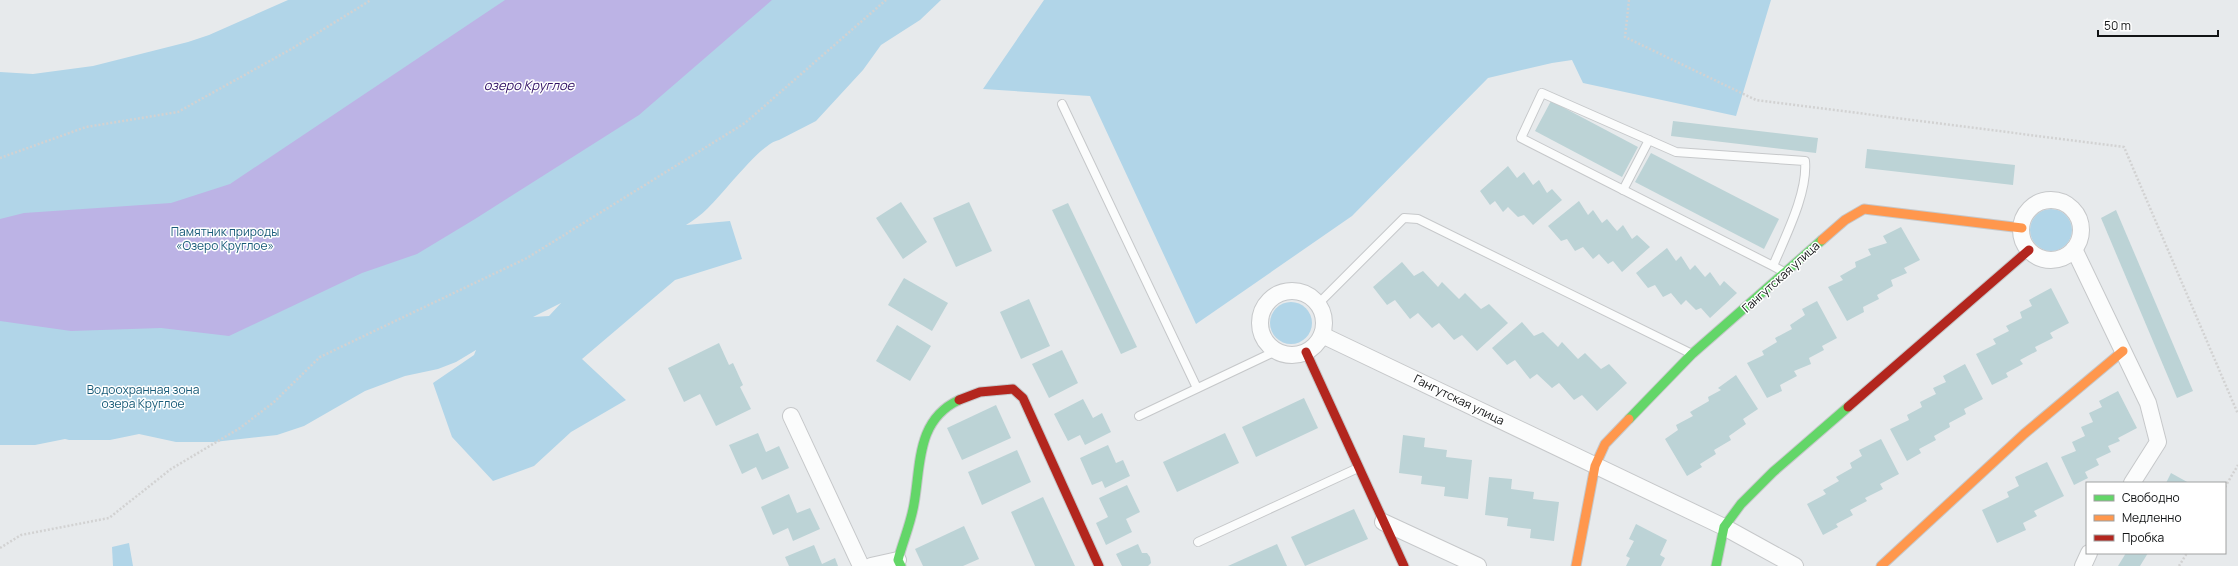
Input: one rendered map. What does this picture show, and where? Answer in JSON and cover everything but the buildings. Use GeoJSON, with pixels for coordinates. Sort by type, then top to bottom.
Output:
{"type":"FeatureCollection","features":[{"type":"Feature","properties":{"kind":"street"},"geometry":{"type":"LineString","coordinates":[[2048,200],[2058,200],[2068,204],[2075,211],[2080,221],[2081,231],[2079,241],[2074,249],[2066,256],[2056,259],[2042,258],[2029,250],[2024,242],[2022,228],[2025,215],[2031,207],[2048,200]]}},
{"type":"Feature","properties":{"kind":"street","name":"Гангутская улица"},"geometry":{"type":"LineString","coordinates":[[1576,566],[1595,466],[1605,444],[1692,354],[1844,220],[1864,209],[2022,228]]}},
{"type":"Feature","properties":{"kind":"street"},"geometry":{"type":"LineString","coordinates":[[2074,249],[2148,403],[2158,442],[2133,482]]}},
{"type":"Feature","properties":{"kind":"street"},"geometry":{"type":"LineString","coordinates":[[1716,566],[1724,527],[1741,504],[1773,472],[2029,250]]}},
{"type":"Feature","properties":{"kind":"street"},"geometry":{"type":"LineString","coordinates":[[1290,291],[1301,292],[1311,297],[1318,304],[1323,314],[1324,324],[1322,335],[1317,344],[1306,352],[1288,355],[1276,351],[1263,338],[1260,327],[1264,307],[1271,299],[1280,293],[1290,291]]}},
{"type":"Feature","properties":{"kind":"street","name":"Гангутская улица"},"geometry":{"type":"LineString","coordinates":[[1322,335],[1724,527],[1795,566]]}},
{"type":"Feature","properties":{"kind":"street"},"geometry":{"type":"LineString","coordinates":[[1888,564],[2024,434],[2123,351]]}},
{"type":"Feature","properties":{"kind":"street"},"geometry":{"type":"LineString","coordinates":[[1306,352],[1404,566]]}},
{"type":"Feature","properties":{"kind":"street"},"geometry":{"type":"LineString","coordinates":[[871,566],[900,563],[914,505],[921,452],[931,422],[958,398],[991,390],[1013,389],[1023,398],[1099,566]]}},
{"type":"Feature","properties":{"kind":"street"},"geometry":{"type":"LineString","coordinates":[[791,416],[861,566]]}},
{"type":"Feature","properties":{"kind":"street"},"geometry":{"type":"LineString","coordinates":[[1383,522],[1478,566]]}},
{"type":"Feature","properties":{"kind":"street"},"geometry":{"type":"LineString","coordinates":[[2083,566],[2089,554]]}},
{"type":"Feature","properties":{"kind":"lane"},"geometry":{"type":"LineString","coordinates":[[1772,266],[1794,217],[1806,171],[1805,161],[1676,152],[1542,93],[1522,138],[1772,266],[1785,272]]}},
{"type":"Feature","properties":{"kind":"lane"},"geometry":{"type":"LineString","coordinates":[[1062,104],[1197,388]]}},
{"type":"Feature","properties":{"kind":"lane"},"geometry":{"type":"LineString","coordinates":[[1623,190],[1649,140]]}},
{"type":"Feature","properties":{"kind":"lane"},"geometry":{"type":"LineString","coordinates":[[1318,304],[1404,218],[1418,218],[1692,354]]}},
{"type":"Feature","properties":{"kind":"lane"},"geometry":{"type":"LineString","coordinates":[[1139,416],[1276,351]]}},
{"type":"Feature","properties":{"kind":"lane"},"geometry":{"type":"LineString","coordinates":[[1198,542],[1358,467]]}},
{"type":"Feature","properties":{"kind":"path"},"geometry":{"type":"LineString","coordinates":[[0,158],[86,127],[178,112],[293,48],[371,0]]}},
{"type":"Feature","properties":{"kind":"path"},"geometry":{"type":"LineString","coordinates":[[0,548],[21,535],[109,518],[171,469],[240,428],[274,402],[320,357],[527,258],[745,123],[886,0]]}},
{"type":"Feature","properties":{"kind":"path"},"geometry":{"type":"LineString","coordinates":[[1629,0],[1625,38],[1756,100],[2124,147],[2238,414]]}},
{"type":"Feature","properties":{"kind":"path"},"geometry":{"type":"LineString","coordinates":[[2226,486],[2238,465]]}},
{"type":"Feature","properties":{"kind":"path"},"geometry":{"type":"LineString","coordinates":[[2179,566],[2186,554]]}},
{"type":"Feature","properties":{"kind":"green space"},"geometry":{"type":"Polygon","coordinates":[[[288,0],[941,0],[920,20],[881,45],[863,70],[816,121],[771,143],[753,159],[708,208],[686,225],[730,221],[742,259],[675,280],[582,359],[626,400],[571,432],[534,466],[493,481],[452,437],[433,383],[474,355],[476,350],[456,362],[438,369],[405,376],[365,391],[304,426],[277,435],[214,442],[176,442],[139,434],[110,440],[65,439],[35,445],[0,445],[0,72],[33,74],[93,66],[188,42],[209,35],[288,0]],[[561,303],[533,317],[549,316],[561,303]]]}},
{"type":"Feature","properties":{"kind":"green space"},"geometry":{"type":"Polygon","coordinates":[[[1044,0],[1771,0],[1736,116],[1583,83],[1572,60],[1552,63],[1488,78],[1352,216],[1196,324],[1090,96],[983,89],[1044,0]]]}},
{"type":"Feature","properties":{"kind":"green space"},"geometry":{"type":"Polygon","coordinates":[[[2047,209],[2055,209],[2063,212],[2069,218],[2072,230],[2069,242],[2063,248],[2055,251],[2047,251],[2039,248],[2033,242],[2030,234],[2030,226],[2033,218],[2039,212],[2047,209]]]}},
{"type":"Feature","properties":{"kind":"green space"},"geometry":{"type":"Polygon","coordinates":[[[1287,302],[1295,302],[1303,305],[1309,311],[1312,323],[1309,335],[1303,341],[1295,344],[1287,344],[1279,341],[1273,335],[1270,327],[1270,319],[1273,311],[1279,305],[1287,302]]]}},
{"type":"Feature","properties":{"kind":"green space"},"geometry":{"type":"Polygon","coordinates":[[[129,543],[133,566],[113,566],[112,547],[129,543]]]}},
{"type":"Feature","properties":{"kind":"water","name":"озеро Круглое"},"geometry":{"type":"Polygon","coordinates":[[[505,0],[772,0],[639,115],[475,219],[417,254],[362,273],[229,336],[161,328],[71,331],[0,321],[0,219],[24,213],[171,203],[230,184],[505,0]]]}},
{"type":"Feature","properties":{"kind":"traffic: fast"},"geometry":{"type":"LineString","coordinates":[[1629,419],[1692,354],[1822,240]]}},
{"type":"Feature","properties":{"kind":"traffic: fast"},"geometry":{"type":"LineString","coordinates":[[901,566],[898,560],[913,511],[923,445],[928,431],[935,419],[945,409],[959,400]]}},
{"type":"Feature","properties":{"kind":"traffic: fast"},"geometry":{"type":"LineString","coordinates":[[1716,566],[1724,527],[1741,504],[1773,472],[1848,407]]}},
{"type":"Feature","properties":{"kind":"traffic: slow"},"geometry":{"type":"LineString","coordinates":[[1822,240],[1845,220],[1864,209],[2022,228]]}},
{"type":"Feature","properties":{"kind":"traffic: slow"},"geometry":{"type":"LineString","coordinates":[[1881,566],[2024,434],[2123,351]]}},
{"type":"Feature","properties":{"kind":"traffic: slow"},"geometry":{"type":"LineString","coordinates":[[1576,566],[1595,466],[1605,444],[1629,419]]}},
{"type":"Feature","properties":{"kind":"traffic: jam"},"geometry":{"type":"LineString","coordinates":[[1848,407],[2029,250]]}},
{"type":"Feature","properties":{"kind":"traffic: jam"},"geometry":{"type":"LineString","coordinates":[[1306,352],[1404,566]]}},
{"type":"Feature","properties":{"kind":"traffic: jam"},"geometry":{"type":"LineString","coordinates":[[959,400],[980,392],[1013,389],[1023,398],[1099,566]]}},
{"type":"Feature","properties":{"kind":"park label","name":"Памятник природы «Озеро Круглое»"},"geometry":{"type":"Point","coordinates":[225,239]}},
{"type":"Feature","properties":{"kind":"park label","name":"Водоохранная зона озера Круглое"},"geometry":{"type":"Point","coordinates":[143,397]}}]}
